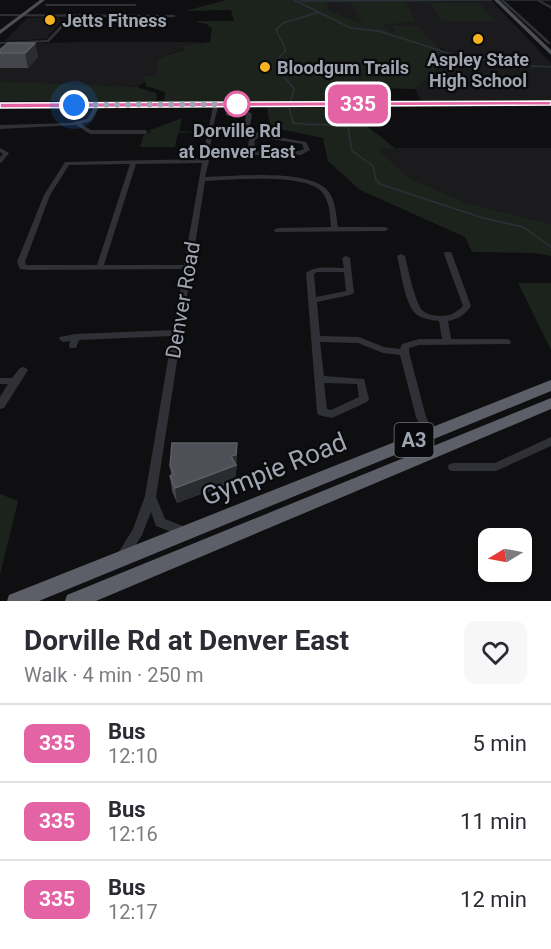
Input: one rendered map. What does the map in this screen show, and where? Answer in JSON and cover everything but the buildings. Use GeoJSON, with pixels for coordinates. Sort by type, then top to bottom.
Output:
{"type":"FeatureCollection","features":[{"type":"Feature","properties":{"kind":"highway","name":"Gympie Road"},"geometry":{"type":"LineString","coordinates":[[16,601],[551,385]]}},
{"type":"Feature","properties":{"kind":"highway","name":"Gympie Road"},"geometry":{"type":"LineString","coordinates":[[74,601],[551,403]]}},
{"type":"Feature","properties":{"kind":"highway"},"geometry":{"type":"LineString","coordinates":[[277,495],[287,513]]}},
{"type":"Feature","properties":{"kind":"main road"},"geometry":{"type":"LineString","coordinates":[[496,0],[507,8],[551,53]]}},
{"type":"Feature","properties":{"kind":"main road"},"geometry":{"type":"LineString","coordinates":[[0,32],[34,6],[47,3]]}},
{"type":"Feature","properties":{"kind":"main road"},"geometry":{"type":"LineString","coordinates":[[0,38],[23,15]]}},
{"type":"Feature","properties":{"kind":"street"},"geometry":{"type":"LineString","coordinates":[[47,3],[56,0]]}},
{"type":"Feature","properties":{"kind":"street"},"geometry":{"type":"LineString","coordinates":[[70,15],[84,0]]}},
{"type":"Feature","properties":{"kind":"street"},"geometry":{"type":"LineString","coordinates":[[108,5],[112,0]]}},
{"type":"Feature","properties":{"kind":"street"},"geometry":{"type":"LineString","coordinates":[[129,15],[138,0]]}},
{"type":"Feature","properties":{"kind":"street"},"geometry":{"type":"LineString","coordinates":[[502,0],[507,8],[550,43]]}},
{"type":"Feature","properties":{"kind":"street"},"geometry":{"type":"LineString","coordinates":[[538,0],[551,8]]}},
{"type":"Feature","properties":{"kind":"street"},"geometry":{"type":"LineString","coordinates":[[47,3],[135,5]]}},
{"type":"Feature","properties":{"kind":"street"},"geometry":{"type":"LineString","coordinates":[[0,15],[174,16]]}},
{"type":"Feature","properties":{"kind":"street"},"geometry":{"type":"LineString","coordinates":[[0,43],[48,41],[62,26],[87,24],[94,15]]}},
{"type":"Feature","properties":{"kind":"street"},"geometry":{"type":"LineString","coordinates":[[541,43],[550,43]]}},
{"type":"Feature","properties":{"kind":"street","name":"Denver Road"},"geometry":{"type":"LineString","coordinates":[[120,559],[138,531],[151,496],[210,129],[216,104]]}},
{"type":"Feature","properties":{"kind":"street"},"geometry":{"type":"LineString","coordinates":[[0,105],[551,104]]}},
{"type":"Feature","properties":{"kind":"street"},"geometry":{"type":"LineString","coordinates":[[0,127],[77,124],[89,120],[98,105]]}},
{"type":"Feature","properties":{"kind":"street"},"geometry":{"type":"LineString","coordinates":[[228,114],[249,111],[247,128]]}},
{"type":"Feature","properties":{"kind":"street"},"geometry":{"type":"LineString","coordinates":[[77,124],[90,132],[145,132]]}},
{"type":"Feature","properties":{"kind":"street"},"geometry":{"type":"LineString","coordinates":[[210,129],[247,128],[258,135],[304,142],[308,153],[250,154],[252,139],[258,135]]}},
{"type":"Feature","properties":{"kind":"street"},"geometry":{"type":"LineString","coordinates":[[0,150],[6,153],[0,161]]}},
{"type":"Feature","properties":{"kind":"street"},"geometry":{"type":"LineString","coordinates":[[188,267],[29,268],[23,267],[21,262],[47,195],[64,165],[72,162],[206,161]]}},
{"type":"Feature","properties":{"kind":"street"},"geometry":{"type":"LineString","coordinates":[[100,267],[134,162]]}},
{"type":"Feature","properties":{"kind":"street"},"geometry":{"type":"LineString","coordinates":[[203,179],[288,179],[316,184],[327,195],[335,229]]}},
{"type":"Feature","properties":{"kind":"street"},"geometry":{"type":"LineString","coordinates":[[278,230],[385,229]]}},
{"type":"Feature","properties":{"kind":"street"},"geometry":{"type":"LineString","coordinates":[[401,256],[413,302],[418,312],[443,319],[454,316],[467,306],[448,254]]}},
{"type":"Feature","properties":{"kind":"street"},"geometry":{"type":"LineString","coordinates":[[313,300],[352,291],[346,258]]}},
{"type":"Feature","properties":{"kind":"street"},"geometry":{"type":"LineString","coordinates":[[321,379],[361,381],[364,399],[332,414],[326,414],[322,408],[312,271],[348,270]]}},
{"type":"Feature","properties":{"kind":"street"},"geometry":{"type":"LineString","coordinates":[[443,319],[447,342]]}},
{"type":"Feature","properties":{"kind":"street"},"geometry":{"type":"LineString","coordinates":[[63,339],[74,341],[177,333]]}},
{"type":"Feature","properties":{"kind":"street"},"geometry":{"type":"LineString","coordinates":[[318,339],[359,340],[384,350],[404,352]]}},
{"type":"Feature","properties":{"kind":"street"},"geometry":{"type":"LineString","coordinates":[[429,434],[421,417],[404,352],[405,346],[410,343],[507,342]]}},
{"type":"Feature","properties":{"kind":"street"},"geometry":{"type":"LineString","coordinates":[[0,405],[23,370]]}},
{"type":"Feature","properties":{"kind":"street"},"geometry":{"type":"LineString","coordinates":[[2,381],[15,381]]}},
{"type":"Feature","properties":{"kind":"street"},"geometry":{"type":"LineString","coordinates":[[453,467],[496,467],[551,441]]}},
{"type":"Feature","properties":{"kind":"street"},"geometry":{"type":"LineString","coordinates":[[151,496],[160,522],[186,532]]}},
{"type":"Feature","properties":{"kind":"shaded area"},"geometry":{"type":"Polygon","coordinates":[[[226,0],[492,1],[406,2],[415,21],[383,25],[390,32],[395,31],[393,26],[419,26],[449,59],[415,89],[373,88],[378,102],[164,101],[165,92],[146,86],[144,76],[157,76],[157,59],[185,49],[180,46],[210,42],[212,28],[198,21],[234,21],[231,10],[185,11],[226,0]],[[327,2],[329,10],[362,24],[358,14],[353,13],[356,12],[351,2],[327,2]]]}},
{"type":"Feature","properties":{"kind":"shaded area"},"geometry":{"type":"Polygon","coordinates":[[[492,1],[551,63],[551,101],[421,101],[415,89],[449,59],[443,49],[434,45],[423,32],[389,32],[363,25],[329,10],[327,2],[492,1]]]}},
{"type":"Feature","properties":{"kind":"shaded area"},"geometry":{"type":"Polygon","coordinates":[[[430,3],[479,3],[495,21],[442,21],[430,3]]]}},
{"type":"Feature","properties":{"kind":"shaded area"},"geometry":{"type":"Polygon","coordinates":[[[60,17],[58,19],[62,20],[46,39],[5,41],[27,18],[60,17]]]}},
{"type":"Feature","properties":{"kind":"shaded area"},"geometry":{"type":"Polygon","coordinates":[[[76,42],[201,42],[157,59],[157,76],[137,87],[0,81],[0,45],[76,42]]]}},
{"type":"Feature","properties":{"kind":"shaded area"},"geometry":{"type":"Polygon","coordinates":[[[0,81],[137,87],[156,93],[157,96],[156,101],[0,101],[0,81]]]}},
{"type":"Feature","properties":{"kind":"shaded area"},"geometry":{"type":"Polygon","coordinates":[[[267,107],[356,107],[359,120],[395,148],[378,149],[409,178],[467,203],[551,224],[551,256],[534,253],[472,252],[465,237],[360,190],[328,161],[323,138],[270,127],[267,107]]]}},
{"type":"Feature","properties":{"kind":"shaded area"},"geometry":{"type":"Polygon","coordinates":[[[182,118],[179,131],[204,132],[178,133],[175,147],[140,147],[144,134],[182,118]]]}},
{"type":"Feature","properties":{"kind":"shaded area"},"geometry":{"type":"Polygon","coordinates":[[[377,148],[551,148],[551,224],[467,203],[409,178],[377,148]]]}},
{"type":"Feature","properties":{"kind":"shaded area"},"geometry":{"type":"Polygon","coordinates":[[[518,283],[551,283],[551,350],[518,283]]]}},
{"type":"Feature","properties":{"kind":"shaded area"},"geometry":{"type":"Polygon","coordinates":[[[0,494],[18,501],[0,575],[0,494]]]}},
{"type":"Feature","properties":{"kind":"waterway"},"geometry":{"type":"LineString","coordinates":[[294,0],[319,12]]}},
{"type":"Feature","properties":{"kind":"waterway"},"geometry":{"type":"LineString","coordinates":[[300,1],[492,0]]}},
{"type":"Feature","properties":{"kind":"waterway"},"geometry":{"type":"LineString","coordinates":[[506,0],[536,0]]}},
{"type":"Feature","properties":{"kind":"waterway"},"geometry":{"type":"LineString","coordinates":[[542,0],[551,0]]}},
{"type":"Feature","properties":{"kind":"waterway"},"geometry":{"type":"LineString","coordinates":[[319,12],[351,28],[379,31],[454,55],[515,65],[551,67]]}},
{"type":"Feature","properties":{"kind":"waterway"},"geometry":{"type":"LineString","coordinates":[[319,12],[283,23],[276,30],[286,50],[276,61],[282,74],[294,89],[289,107],[293,123],[348,127],[352,151],[373,166],[376,180],[380,184],[483,218],[523,227],[551,247]]}},
{"type":"Feature","properties":{"kind":"bus line","name":"335"},"geometry":{"type":"LineString","coordinates":[[0,106],[551,104]]}},
{"type":"Feature","properties":{"kind":"place","name":"Jetts Fitness"},"geometry":{"type":"Point","coordinates":[50,20]}},
{"type":"Feature","properties":{"kind":"place","name":"Aspley State High School"},"geometry":{"type":"Point","coordinates":[478,39]}},
{"type":"Feature","properties":{"kind":"place","name":"Bloodgum Trails"},"geometry":{"type":"Point","coordinates":[265,67]}},
{"type":"Feature","properties":{"kind":"place","name":"Dorville Rd at Denver East"},"geometry":{"type":"Point","coordinates":[237,104]}},
{"type":"Feature","properties":{"kind":"route"},"geometry":{"type":"LineString","coordinates":[[74,105],[240,104],[237,104]]}}]}
